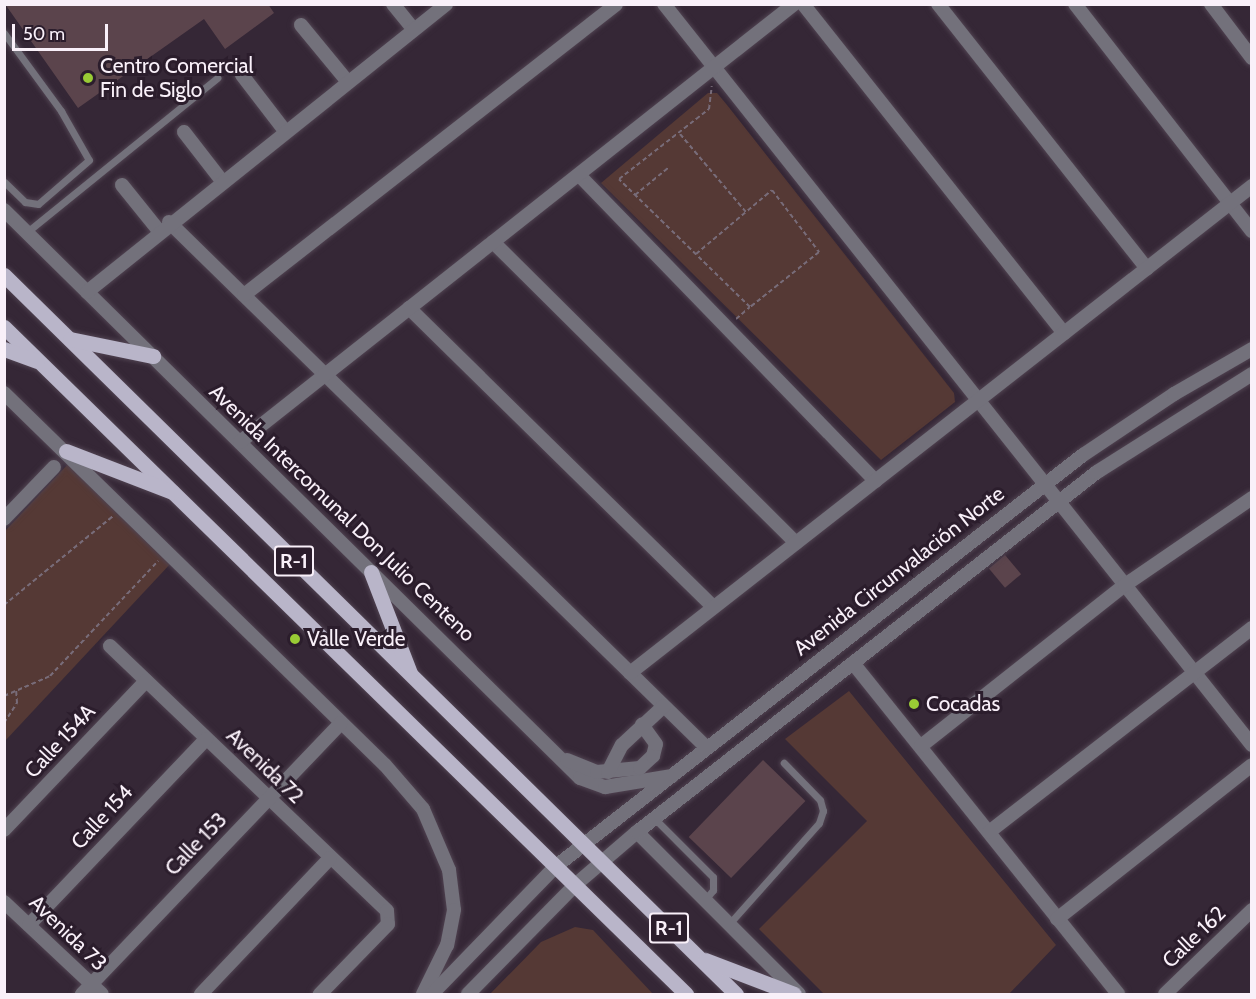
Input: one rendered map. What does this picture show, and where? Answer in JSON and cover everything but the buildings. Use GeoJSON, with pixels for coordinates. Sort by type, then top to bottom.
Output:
{"type":"FeatureCollection","features":[{"type":"Feature","properties":{"kind":"main road","name":"R-1"},"geometry":{"type":"LineString","coordinates":[[4,275],[736,994]]}},
{"type":"Feature","properties":{"kind":"main road","name":"R-1"},"geometry":{"type":"LineString","coordinates":[[4,327],[179,494],[679,991]]}},
{"type":"Feature","properties":{"kind":"main road"},"geometry":{"type":"LineString","coordinates":[[69,339],[153,356]]}},
{"type":"Feature","properties":{"kind":"main road"},"geometry":{"type":"LineString","coordinates":[[4,349],[42,363]]}},
{"type":"Feature","properties":{"kind":"main road"},"geometry":{"type":"LineString","coordinates":[[66,451],[179,494]]}},
{"type":"Feature","properties":{"kind":"main road"},"geometry":{"type":"LineString","coordinates":[[371,572],[412,678]]}},
{"type":"Feature","properties":{"kind":"main road"},"geometry":{"type":"LineString","coordinates":[[699,958],[794,994]]}},
{"type":"Feature","properties":{"kind":"street"},"geometry":{"type":"LineString","coordinates":[[393,4],[414,30]]}},
{"type":"Feature","properties":{"kind":"street"},"geometry":{"type":"LineString","coordinates":[[87,292],[164,226],[446,4]]}},
{"type":"Feature","properties":{"kind":"street"},"geometry":{"type":"LineString","coordinates":[[244,295],[616,4]]}},
{"type":"Feature","properties":{"kind":"street"},"geometry":{"type":"LineString","coordinates":[[664,4],[1251,745]]}},
{"type":"Feature","properties":{"kind":"street"},"geometry":{"type":"LineString","coordinates":[[240,442],[794,4]]}},
{"type":"Feature","properties":{"kind":"street"},"geometry":{"type":"LineString","coordinates":[[802,4],[1064,333]]}},
{"type":"Feature","properties":{"kind":"street"},"geometry":{"type":"LineString","coordinates":[[938,4],[1147,269]]}},
{"type":"Feature","properties":{"kind":"street"},"geometry":{"type":"LineString","coordinates":[[1075,4],[1231,202],[1251,231]]}},
{"type":"Feature","properties":{"kind":"street"},"geometry":{"type":"LineString","coordinates":[[1210,4],[1250,54]]}},
{"type":"Feature","properties":{"kind":"street"},"geometry":{"type":"LineString","coordinates":[[302,25],[348,82]]}},
{"type":"Feature","properties":{"kind":"street"},"geometry":{"type":"LineString","coordinates":[[242,75],[285,131]]}},
{"type":"Feature","properties":{"kind":"street"},"geometry":{"type":"LineString","coordinates":[[184,132],[222,181]]}},
{"type":"Feature","properties":{"kind":"street"},"geometry":{"type":"LineString","coordinates":[[579,175],[876,481]]}},
{"type":"Feature","properties":{"kind":"street"},"geometry":{"type":"LineString","coordinates":[[122,185],[164,226],[244,295],[707,748]]}},
{"type":"Feature","properties":{"kind":"street"},"geometry":{"type":"LineString","coordinates":[[630,673],[1251,186]]}},
{"type":"Feature","properties":{"kind":"street","name":"Avenida Intercomunal Don Julio Centeno"},"geometry":{"type":"LineString","coordinates":[[4,210],[556,754],[592,785],[670,776]]}},
{"type":"Feature","properties":{"kind":"street"},"geometry":{"type":"LineString","coordinates":[[493,242],[796,543]]}},
{"type":"Feature","properties":{"kind":"street"},"geometry":{"type":"LineString","coordinates":[[409,308],[713,607]]}},
{"type":"Feature","properties":{"kind":"street","name":"Avenida Circunvalación Norte"},"geometry":{"type":"LineString","coordinates":[[432,994],[555,867],[670,776],[1045,483],[1174,394],[1251,349]]}},
{"type":"Feature","properties":{"kind":"street"},"geometry":{"type":"LineString","coordinates":[[468,994],[574,886],[654,818],[1060,501],[1161,427],[1251,374]]}},
{"type":"Feature","properties":{"kind":"street"},"geometry":{"type":"LineString","coordinates":[[4,393],[66,451],[341,723],[423,809],[449,870],[452,922],[447,945],[423,994]]}},
{"type":"Feature","properties":{"kind":"street"},"geometry":{"type":"LineString","coordinates":[[4,519],[54,467]]}},
{"type":"Feature","properties":{"kind":"street"},"geometry":{"type":"LineString","coordinates":[[921,746],[1125,585],[1251,498]]}},
{"type":"Feature","properties":{"kind":"street"},"geometry":{"type":"LineString","coordinates":[[989,832],[1251,628]]}},
{"type":"Feature","properties":{"kind":"street","name":"Avenida 72"},"geometry":{"type":"LineString","coordinates":[[110,646],[390,917],[320,994]]}},
{"type":"Feature","properties":{"kind":"street"},"geometry":{"type":"LineString","coordinates":[[853,663],[1118,994]]}},
{"type":"Feature","properties":{"kind":"street","name":"Calle 154A"},"geometry":{"type":"LineString","coordinates":[[4,830],[146,681]]}},
{"type":"Feature","properties":{"kind":"street"},"geometry":{"type":"LineString","coordinates":[[608,772],[622,745],[664,706]]}},
{"type":"Feature","properties":{"kind":"street","name":"Calle 153"},"geometry":{"type":"LineString","coordinates":[[87,989],[341,723]]}},
{"type":"Feature","properties":{"kind":"street"},"geometry":{"type":"LineString","coordinates":[[556,754],[585,769],[608,772],[640,768],[653,756],[656,744],[642,725]]}},
{"type":"Feature","properties":{"kind":"street","name":"Calle 154"},"geometry":{"type":"LineString","coordinates":[[29,925],[206,739]]}},
{"type":"Feature","properties":{"kind":"street"},"geometry":{"type":"LineString","coordinates":[[653,756],[670,776]]}},
{"type":"Feature","properties":{"kind":"street"},"geometry":{"type":"LineString","coordinates":[[1058,919],[1251,765]]}},
{"type":"Feature","properties":{"kind":"street"},"geometry":{"type":"LineString","coordinates":[[637,832],[799,994]]}},
{"type":"Feature","properties":{"kind":"street"},"geometry":{"type":"LineString","coordinates":[[201,994],[330,858]]}},
{"type":"Feature","properties":{"kind":"street","name":"Avenida 73"},"geometry":{"type":"LineString","coordinates":[[4,902],[29,925],[87,989],[102,994]]}},
{"type":"Feature","properties":{"kind":"street","name":"Calle 162"},"geometry":{"type":"LineString","coordinates":[[1165,994],[1251,910]]}},
{"type":"Feature","properties":{"kind":"lane"},"geometry":{"type":"LineString","coordinates":[[4,33],[61,111],[88,155],[86,166],[38,204],[25,202],[4,182]]}},
{"type":"Feature","properties":{"kind":"lane"},"geometry":{"type":"LineString","coordinates":[[27,232],[217,78]]}},
{"type":"Feature","properties":{"kind":"lane"},"geometry":{"type":"LineString","coordinates":[[729,924],[819,823],[823,811],[820,800],[784,763]]}},
{"type":"Feature","properties":{"kind":"lane"},"geometry":{"type":"LineString","coordinates":[[654,818],[713,877],[713,890],[705,900]]}},
{"type":"Feature","properties":{"kind":"path"},"geometry":{"type":"LineString","coordinates":[[713,68],[709,109],[619,179],[750,307]]}},
{"type":"Feature","properties":{"kind":"path"},"geometry":{"type":"LineString","coordinates":[[679,133],[746,212]]}},
{"type":"Feature","properties":{"kind":"path"},"geometry":{"type":"LineString","coordinates":[[635,195],[668,168]]}},
{"type":"Feature","properties":{"kind":"path"},"geometry":{"type":"LineString","coordinates":[[696,254],[772,190],[819,252],[727,327]]}},
{"type":"Feature","properties":{"kind":"path"},"geometry":{"type":"LineString","coordinates":[[4,605],[76,552],[123,507]]}},
{"type":"Feature","properties":{"kind":"path"},"geometry":{"type":"LineString","coordinates":[[4,696],[50,676],[167,551]]}},
{"type":"Feature","properties":{"kind":"path"},"geometry":{"type":"LineString","coordinates":[[4,723],[17,703],[16,690]]}},
{"type":"Feature","properties":{"kind":"shaded area"},"geometry":{"type":"Polygon","coordinates":[[[708,93],[717,93],[727,105],[954,393],[955,402],[881,460],[601,183],[708,93]]]}},
{"type":"Feature","properties":{"kind":"shaded area"},"geometry":{"type":"Polygon","coordinates":[[[69,463],[172,562],[5,741],[5,531],[69,463]]]}},
{"type":"Feature","properties":{"kind":"shaded area"},"geometry":{"type":"Polygon","coordinates":[[[849,691],[1056,945],[1009,994],[824,994],[759,929],[867,821],[785,739],[849,691]]]}},
{"type":"Feature","properties":{"kind":"shaded area"},"geometry":{"type":"Polygon","coordinates":[[[575,927],[593,930],[653,994],[490,994],[541,942],[575,927]]]}},
{"type":"Feature","properties":{"kind":"place","name":"Centro Comercial Fin de Siglo"},"geometry":{"type":"Point","coordinates":[88,78]}},
{"type":"Feature","properties":{"kind":"place","name":"Valle Verde"},"geometry":{"type":"Point","coordinates":[295,639]}},
{"type":"Feature","properties":{"kind":"place","name":"Cocadas"},"geometry":{"type":"Point","coordinates":[914,704]}}]}
